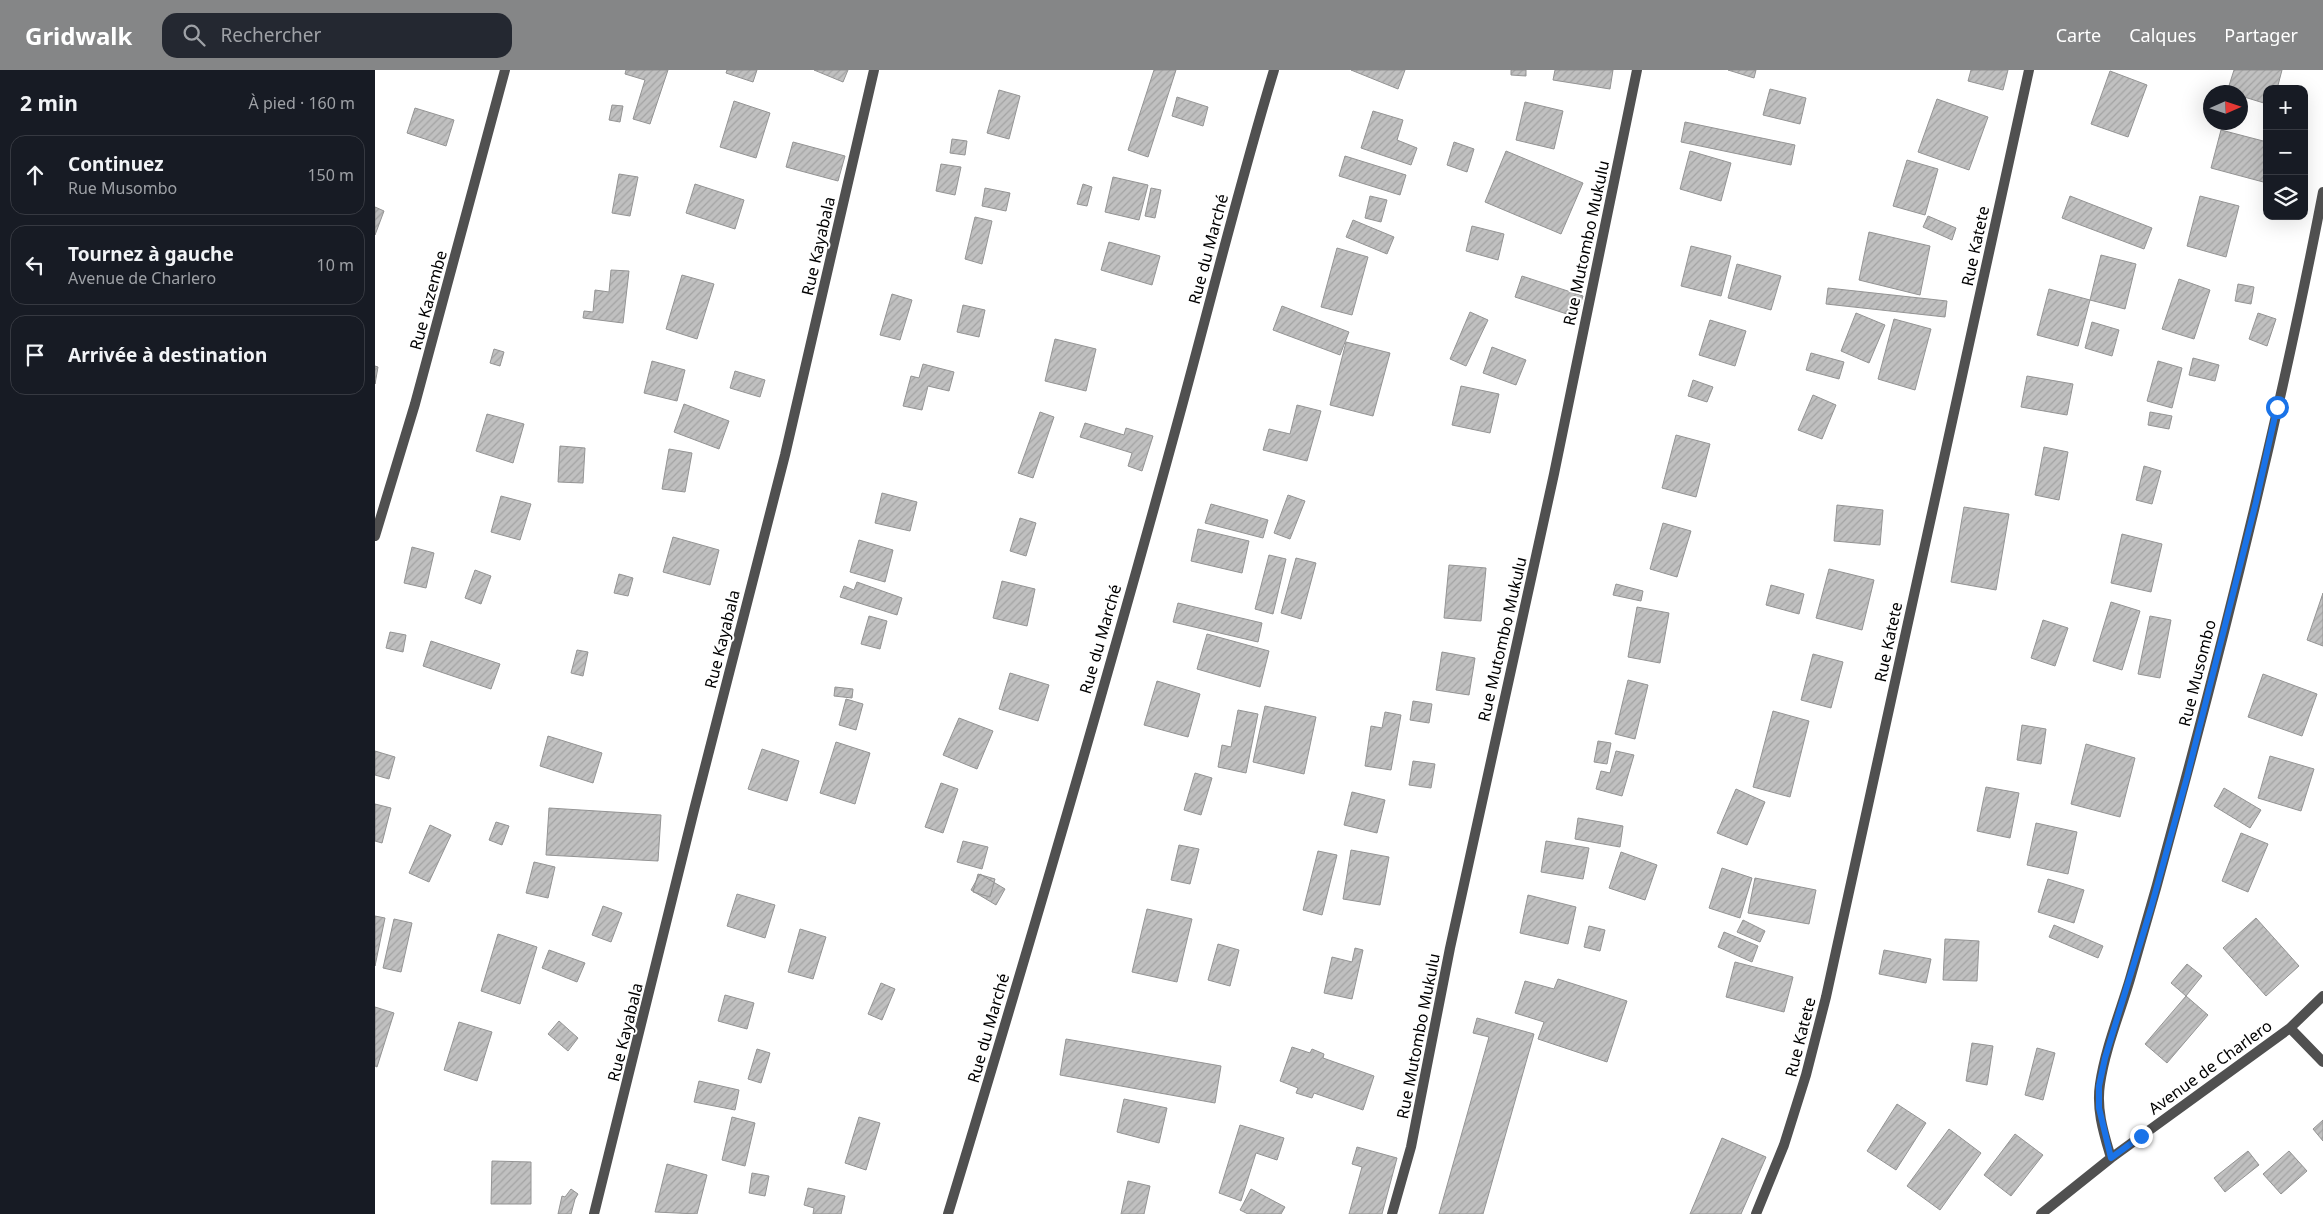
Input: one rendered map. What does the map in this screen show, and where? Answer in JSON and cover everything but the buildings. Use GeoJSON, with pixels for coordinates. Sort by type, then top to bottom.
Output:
{"type":"FeatureCollection","features":[{"type":"Feature","properties":{"kind":"street","name":"Rue Kazembe"},"geometry":{"type":"LineString","coordinates":[[375,536],[417,395],[505,70]]}},
{"type":"Feature","properties":{"kind":"street","name":"Rue Kayabala"},"geometry":{"type":"LineString","coordinates":[[595,1214],[696,800],[785,455],[874,70]]}},
{"type":"Feature","properties":{"kind":"street","name":"Rue du Marché"},"geometry":{"type":"LineString","coordinates":[[948,1214],[995,1061],[1170,450],[1254,134],[1274,70]]}},
{"type":"Feature","properties":{"kind":"street","name":"Rue Mutombo Mukulu"},"geometry":{"type":"LineString","coordinates":[[1392,1214],[1411,1147],[1450,948],[1554,474],[1637,70]]}},
{"type":"Feature","properties":{"kind":"street","name":"Rue Katete"},"geometry":{"type":"LineString","coordinates":[[1756,1214],[1784,1145],[1807,1075],[1826,997],[2029,70]]}},
{"type":"Feature","properties":{"kind":"street","name":"Rue Musombo"},"geometry":{"type":"LineString","coordinates":[[2111,1158],[2099,1108],[2099,1086],[2105,1058],[2151,908],[2224,630],[2267,454],[2323,192]]}},
{"type":"Feature","properties":{"kind":"street","name":"Avenue de Charlero"},"geometry":{"type":"LineString","coordinates":[[2041,1214],[2111,1158],[2290,1028],[2323,996]]}},
{"type":"Feature","properties":{"kind":"street"},"geometry":{"type":"LineString","coordinates":[[2290,1028],[2323,1062]]}},
{"type":"Feature","properties":{"kind":"route"},"geometry":{"type":"LineString","coordinates":[[2141,1136],[2111,1158],[2099,1108],[2099,1086],[2105,1058],[2115,1031],[2151,908],[2187,777],[2256,502],[2277,407]]}}]}
